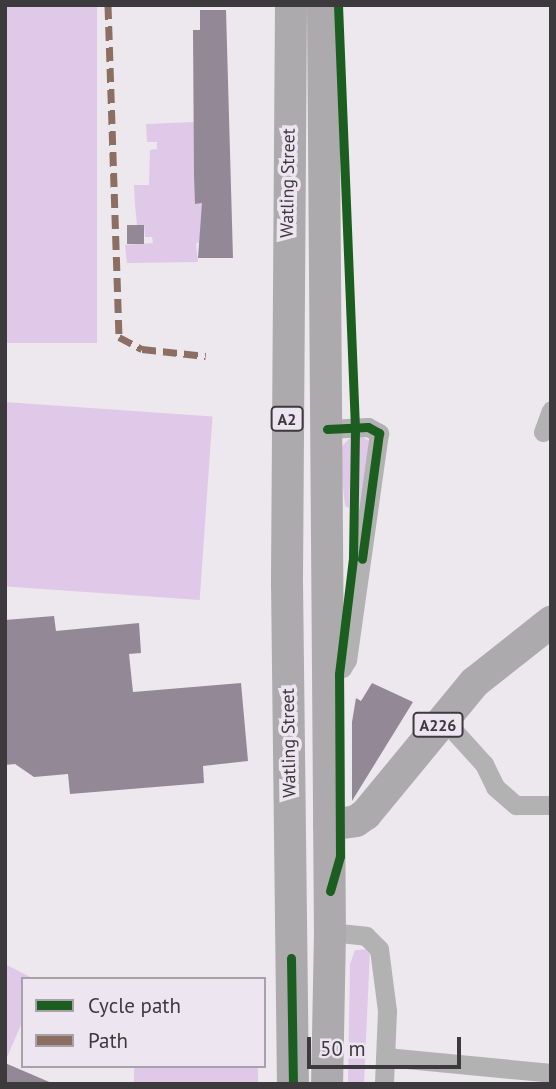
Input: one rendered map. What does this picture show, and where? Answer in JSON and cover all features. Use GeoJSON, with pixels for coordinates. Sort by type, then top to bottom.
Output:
{"type":"FeatureCollection","features":[{"type":"Feature","properties":{"kind":"main road","name":"Watling Street"},"geometry":{"type":"LineString","coordinates":[[291,5],[288,360],[289,833],[310,931]]}},
{"type":"Feature","properties":{"kind":"main road","name":"Watling Street"},"geometry":{"type":"LineString","coordinates":[[323,5],[329,825]]}},
{"type":"Feature","properties":{"kind":"main road","name":"Watling Street"},"geometry":{"type":"LineString","coordinates":[[288,360],[303,358],[307,347],[308,246],[324,196]]}},
{"type":"Feature","properties":{"kind":"main road","name":"Watling Street"},"geometry":{"type":"LineString","coordinates":[[288,652],[304,603],[304,433],[308,429],[327,429]]}},
{"type":"Feature","properties":{"kind":"main road","name":"A226"},"geometry":{"type":"LineString","coordinates":[[329,825],[356,821],[366,814],[475,682],[551,622]]}},
{"type":"Feature","properties":{"kind":"main road","name":"A2"},"geometry":{"type":"LineString","coordinates":[[293,1084],[310,931],[329,825]]}},
{"type":"Feature","properties":{"kind":"main road","name":"A2"},"geometry":{"type":"LineString","coordinates":[[310,931],[327,1084]]}},
{"type":"Feature","properties":{"kind":"main road","name":"A2"},"geometry":{"type":"LineString","coordinates":[[303,1084],[311,1040],[310,931]]}},
{"type":"Feature","properties":{"kind":"street"},"geometry":{"type":"LineString","coordinates":[[543,432],[551,410]]}},
{"type":"Feature","properties":{"kind":"street","name":"Watling Street"},"geometry":{"type":"LineString","coordinates":[[327,429],[372,427],[379,433],[347,660],[342,668],[327,670]]}},
{"type":"Feature","properties":{"kind":"street"},"geometry":{"type":"LineString","coordinates":[[443,719],[484,764],[495,787],[516,806],[551,805]]}},
{"type":"Feature","properties":{"kind":"street"},"geometry":{"type":"LineString","coordinates":[[310,931],[366,936],[379,948],[387,1011],[384,1084]]}},
{"type":"Feature","properties":{"kind":"street"},"geometry":{"type":"LineString","coordinates":[[386,1057],[551,1073]]}},
{"type":"Feature","properties":{"kind":"shaded area"},"geometry":{"type":"Polygon","coordinates":[[[5,5],[97,5],[97,343],[5,343],[5,5]]]}},
{"type":"Feature","properties":{"kind":"shaded area"},"geometry":{"type":"Polygon","coordinates":[[[194,122],[195,203],[206,203],[207,242],[196,243],[198,262],[127,263],[125,245],[153,243],[152,237],[145,237],[144,225],[137,225],[135,205],[134,185],[149,185],[150,150],[157,149],[157,142],[147,142],[146,124],[194,122]]]}},
{"type":"Feature","properties":{"kind":"shaded area"},"geometry":{"type":"Polygon","coordinates":[[[5,402],[212,417],[200,600],[5,586],[5,402]]]}},
{"type":"Feature","properties":{"kind":"shaded area"},"geometry":{"type":"Polygon","coordinates":[[[358,435],[370,441],[355,539],[354,504],[358,435]]]}},
{"type":"Feature","properties":{"kind":"shaded area"},"geometry":{"type":"Polygon","coordinates":[[[352,436],[349,508],[345,506],[339,449],[352,436]]]}},
{"type":"Feature","properties":{"kind":"shaded area"},"geometry":{"type":"Polygon","coordinates":[[[370,949],[364,1084],[348,1084],[350,964],[355,950],[370,949]]]}},
{"type":"Feature","properties":{"kind":"shaded area"},"geometry":{"type":"Polygon","coordinates":[[[5,964],[30,977],[21,977],[21,1025],[5,1062],[5,964]]]}},
{"type":"Feature","properties":{"kind":"shaded area"},"geometry":{"type":"Polygon","coordinates":[[[134,1068],[258,1068],[258,1084],[134,1084],[134,1068]]]}},
{"type":"Feature","properties":{"kind":"building"},"geometry":{"type":"Polygon","coordinates":[[[200,10],[226,10],[233,258],[198,258],[202,203],[195,204],[193,30],[200,30],[200,10]]]}},
{"type":"Feature","properties":{"kind":"building"},"geometry":{"type":"Polygon","coordinates":[[[127,225],[144,225],[144,244],[127,244],[127,225]]]}},
{"type":"Feature","properties":{"kind":"building"},"geometry":{"type":"Polygon","coordinates":[[[54,616],[56,631],[139,623],[141,653],[129,654],[133,692],[241,683],[248,761],[203,766],[204,783],[70,794],[68,774],[34,777],[15,764],[5,765],[5,620],[54,616]]]}},
{"type":"Feature","properties":{"kind":"building"},"geometry":{"type":"Polygon","coordinates":[[[372,683],[413,702],[352,801],[352,722],[356,698],[361,701],[372,683]]]}},
{"type":"Feature","properties":{"kind":"building"},"geometry":{"type":"Polygon","coordinates":[[[5,1063],[54,1084],[5,1084],[5,1063]]]}},
{"type":"Feature","properties":{"kind":"marked path"},"geometry":{"type":"LineString","coordinates":[[108,5],[119,337],[142,349],[206,356]]}},
{"type":"Feature","properties":{"kind":"cycle path"},"geometry":{"type":"LineString","coordinates":[[330,891],[340,856],[339,674],[353,558],[355,428],[338,5]]}},
{"type":"Feature","properties":{"kind":"cycle path"},"geometry":{"type":"LineString","coordinates":[[327,429],[368,427],[379,433],[362,559]]}},
{"type":"Feature","properties":{"kind":"cycle path"},"geometry":{"type":"LineString","coordinates":[[291,958],[293,1084]]}}]}
